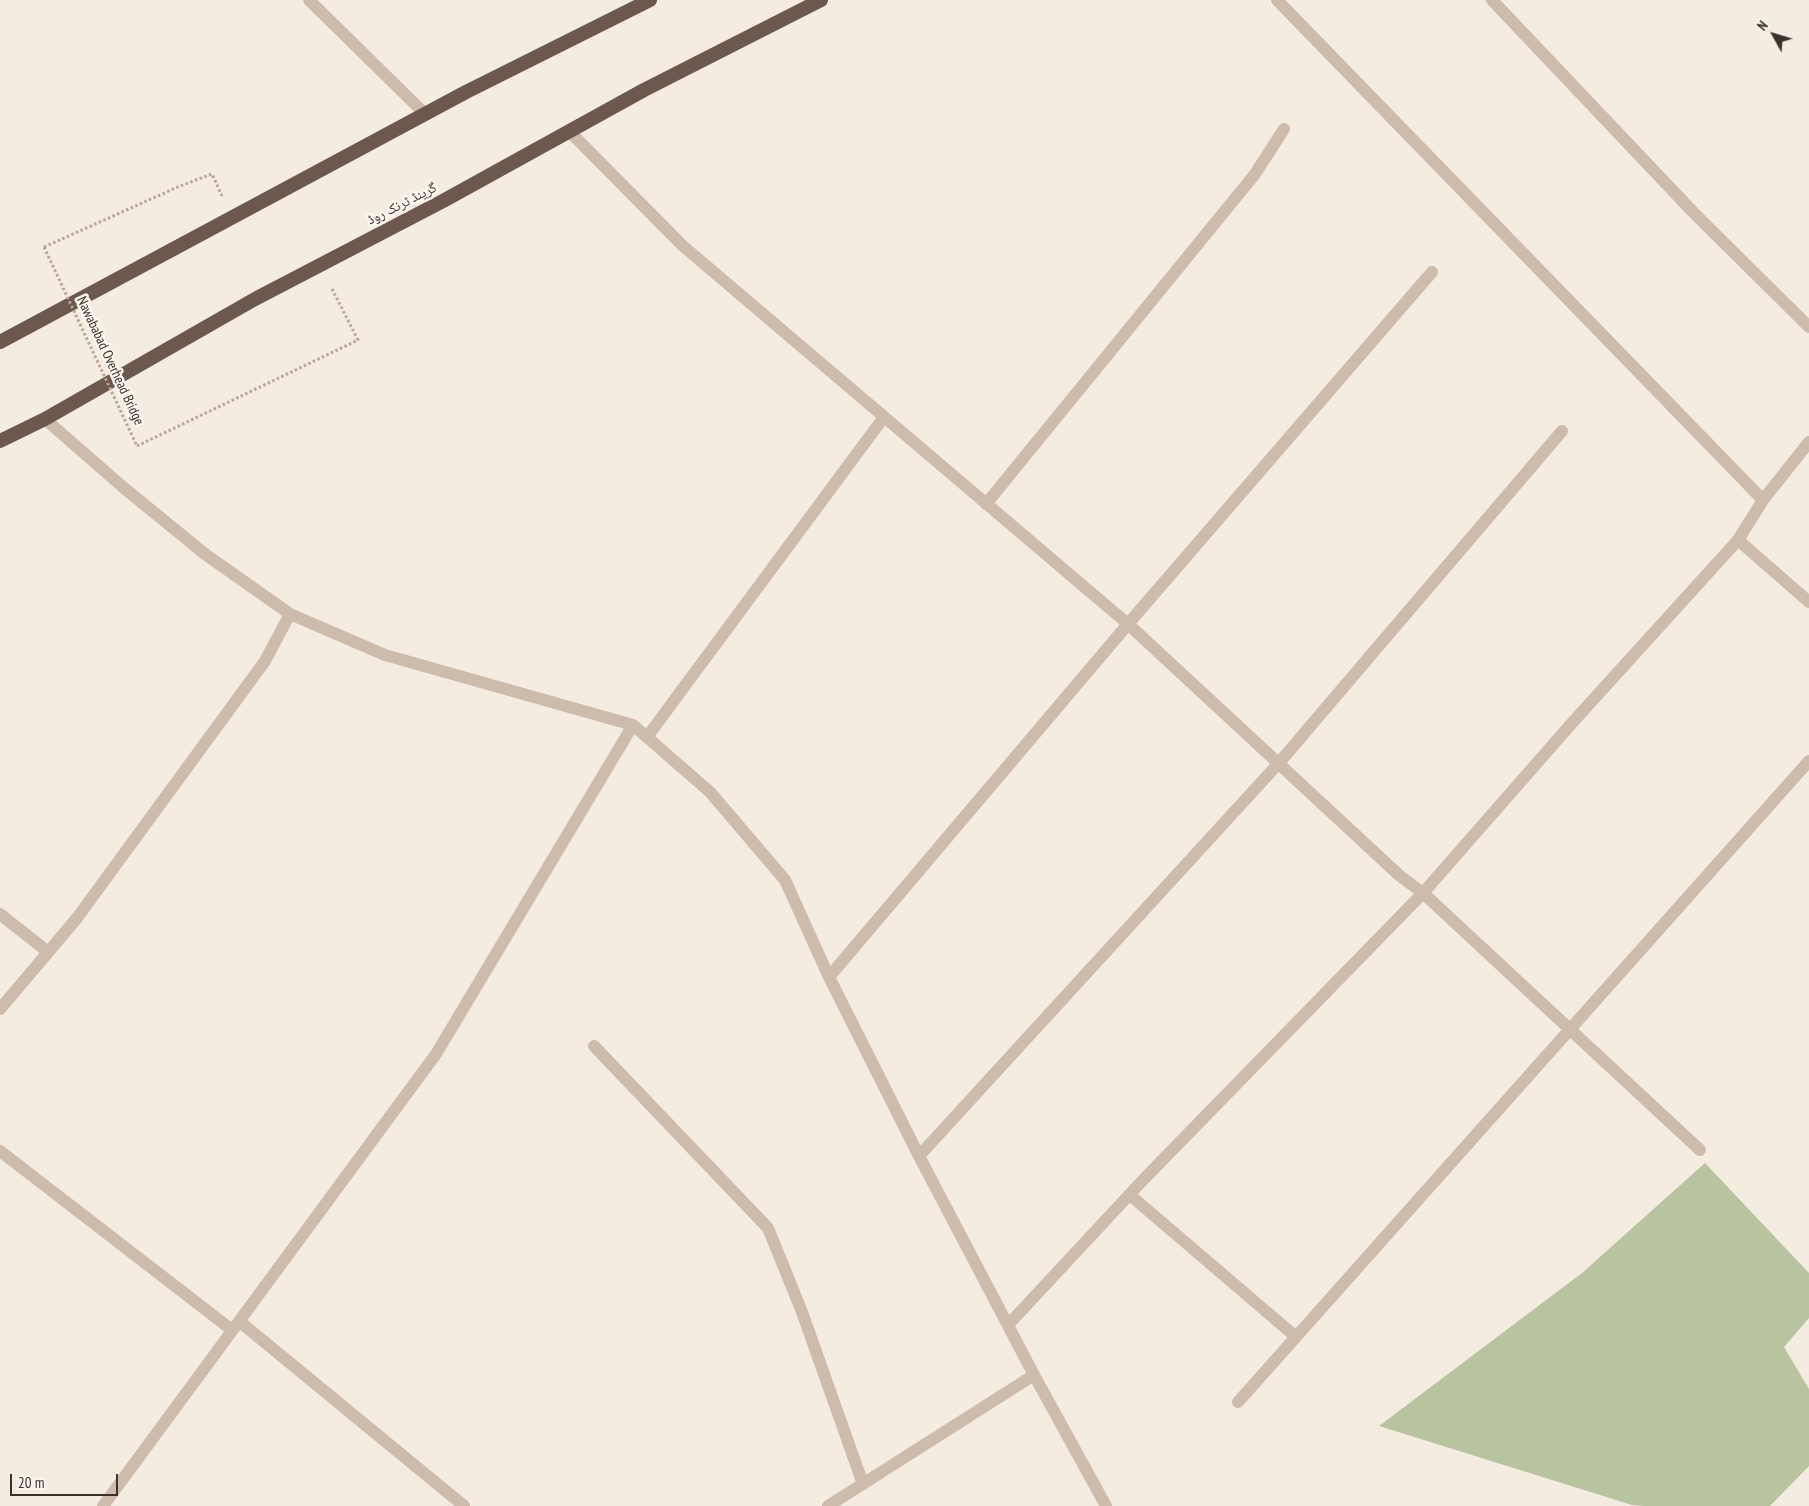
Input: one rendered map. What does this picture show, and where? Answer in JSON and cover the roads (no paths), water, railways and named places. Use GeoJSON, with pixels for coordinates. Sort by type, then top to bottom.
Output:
{"type":"FeatureCollection","features":[{"type":"Feature","properties":{"kind":"highway"},"geometry":{"type":"LineString","coordinates":[[0,342],[425,114],[650,0]]}},
{"type":"Feature","properties":{"kind":"highway","name":"گرینڈ ٹرنک روڈ"},"geometry":{"type":"LineString","coordinates":[[0,441],[45,418],[255,298],[443,201],[644,90],[821,0]]}},
{"type":"Feature","properties":{"kind":"street"},"geometry":{"type":"LineString","coordinates":[[309,0],[425,114]]}},
{"type":"Feature","properties":{"kind":"street"},"geometry":{"type":"LineString","coordinates":[[1277,0],[1762,500]]}},
{"type":"Feature","properties":{"kind":"street"},"geometry":{"type":"LineString","coordinates":[[1492,0],[1694,213],[1809,327]]}},
{"type":"Feature","properties":{"kind":"street"},"geometry":{"type":"LineString","coordinates":[[986,504],[1255,174],[1284,129]]}},
{"type":"Feature","properties":{"kind":"street"},"geometry":{"type":"LineString","coordinates":[[570,132],[683,246],[1128,624],[1400,876],[1423,893],[1700,1150]]}},
{"type":"Feature","properties":{"kind":"street"},"geometry":{"type":"LineString","coordinates":[[829,977],[1128,624],[1432,272]]}},
{"type":"Feature","properties":{"kind":"street"},"geometry":{"type":"LineString","coordinates":[[45,418],[124,488],[205,554],[290,614],[385,655],[634,725],[710,792],[785,880],[829,977],[919,1156],[1034,1375],[1106,1506]]}},
{"type":"Feature","properties":{"kind":"street"},"geometry":{"type":"LineString","coordinates":[[647,737],[884,418]]}},
{"type":"Feature","properties":{"kind":"street"},"geometry":{"type":"LineString","coordinates":[[919,1156],[1278,764],[1562,431]]}},
{"type":"Feature","properties":{"kind":"street"},"geometry":{"type":"LineString","coordinates":[[1008,1325],[1130,1195],[1423,893],[1572,723],[1738,540],[1762,500],[1809,442]]}},
{"type":"Feature","properties":{"kind":"street"},"geometry":{"type":"LineString","coordinates":[[1738,540],[1809,602]]}},
{"type":"Feature","properties":{"kind":"street"},"geometry":{"type":"LineString","coordinates":[[0,1009],[77,918],[265,661],[290,614]]}},
{"type":"Feature","properties":{"kind":"street"},"geometry":{"type":"LineString","coordinates":[[103,1506],[436,1054],[634,725]]}},
{"type":"Feature","properties":{"kind":"street"},"geometry":{"type":"LineString","coordinates":[[1238,1402],[1809,761]]}},
{"type":"Feature","properties":{"kind":"street"},"geometry":{"type":"LineString","coordinates":[[0,914],[48,952]]}},
{"type":"Feature","properties":{"kind":"street"},"geometry":{"type":"LineString","coordinates":[[594,1046],[768,1228],[802,1312],[863,1484]]}},
{"type":"Feature","properties":{"kind":"street"},"geometry":{"type":"LineString","coordinates":[[0,1152],[236,1326],[464,1506]]}},
{"type":"Feature","properties":{"kind":"street"},"geometry":{"type":"LineString","coordinates":[[1130,1195],[1296,1337]]}},
{"type":"Feature","properties":{"kind":"street"},"geometry":{"type":"LineString","coordinates":[[828,1506],[1034,1375]]}}]}
